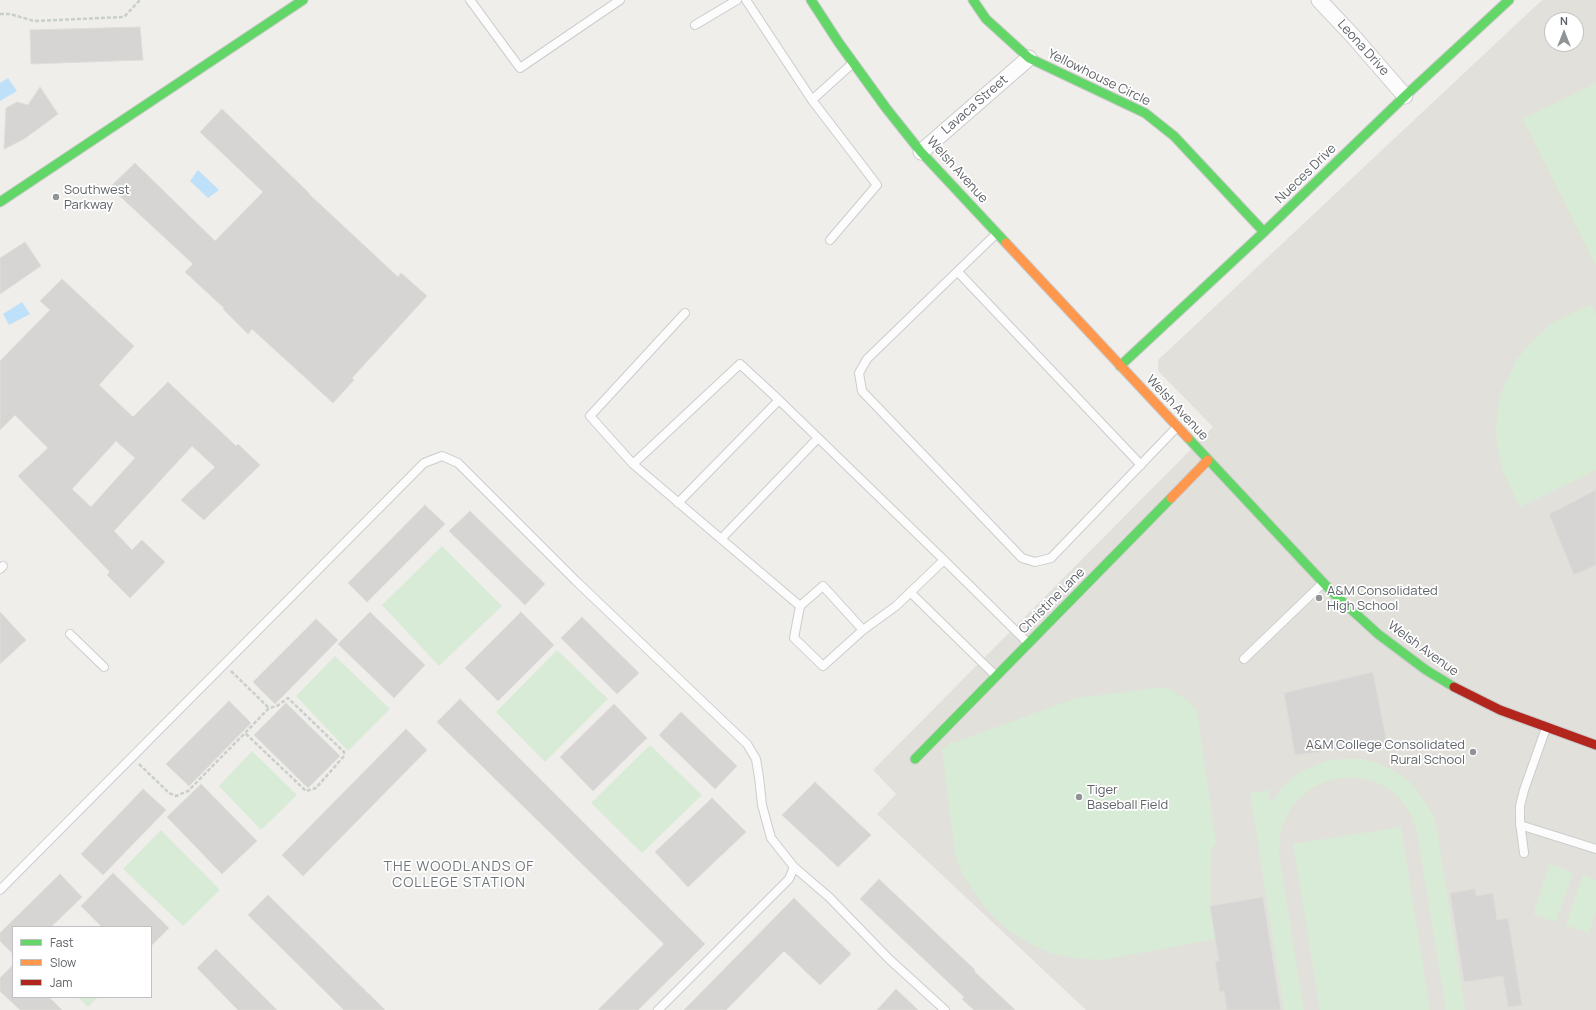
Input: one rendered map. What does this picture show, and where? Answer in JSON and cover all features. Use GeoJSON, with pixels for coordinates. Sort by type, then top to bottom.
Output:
{"type":"FeatureCollection","features":[{"type":"Feature","properties":{"kind":"main road"},"geometry":{"type":"LineString","coordinates":[[0,202],[303,0]]}},
{"type":"Feature","properties":{"kind":"main road","name":"Welsh Avenue"},"geometry":{"type":"LineString","coordinates":[[811,0],[853,63],[921,152],[1323,583],[1378,634],[1444,682],[1480,701],[1546,728],[1596,745]]}},
{"type":"Feature","properties":{"kind":"main road","name":"Yellowhouse Circle"},"geometry":{"type":"LineString","coordinates":[[973,0],[986,19],[1029,58],[1145,113],[1174,136],[1264,232]]}},
{"type":"Feature","properties":{"kind":"main road","name":"Nueces Drive"},"geometry":{"type":"LineString","coordinates":[[1120,366],[1264,232],[1405,96],[1509,0]]}},
{"type":"Feature","properties":{"kind":"main road","name":"Christine Lane"},"geometry":{"type":"LineString","coordinates":[[915,759],[1208,460]]}},
{"type":"Feature","properties":{"kind":"street","name":"Leona Drive"},"geometry":{"type":"LineString","coordinates":[[1319,0],[1352,35],[1405,96]]}},
{"type":"Feature","properties":{"kind":"street","name":"Lavaca Street"},"geometry":{"type":"LineString","coordinates":[[921,152],[1029,58]]}},
{"type":"Feature","properties":{"kind":"lane"},"geometry":{"type":"LineString","coordinates":[[470,0],[520,68],[620,0]]}},
{"type":"Feature","properties":{"kind":"lane"},"geometry":{"type":"LineString","coordinates":[[695,26],[737,0]]}},
{"type":"Feature","properties":{"kind":"lane"},"geometry":{"type":"LineString","coordinates":[[746,0],[812,100],[877,184],[830,240]]}},
{"type":"Feature","properties":{"kind":"lane"},"geometry":{"type":"LineString","coordinates":[[812,100],[853,63]]}},
{"type":"Feature","properties":{"kind":"lane"},"geometry":{"type":"LineString","coordinates":[[997,234],[866,359],[859,372],[862,391],[1022,558],[1035,562],[1051,558],[1177,427]]}},
{"type":"Feature","properties":{"kind":"lane"},"geometry":{"type":"LineString","coordinates":[[958,272],[1142,465]]}},
{"type":"Feature","properties":{"kind":"lane"},"geometry":{"type":"LineString","coordinates":[[685,313],[590,416],[633,464],[800,606]]}},
{"type":"Feature","properties":{"kind":"lane"},"geometry":{"type":"LineString","coordinates":[[633,464],[740,364],[944,560],[1028,644]]}},
{"type":"Feature","properties":{"kind":"lane"},"geometry":{"type":"LineString","coordinates":[[678,503],[779,400]]}},
{"type":"Feature","properties":{"kind":"lane"},"geometry":{"type":"LineString","coordinates":[[721,539],[818,438]]}},
{"type":"Feature","properties":{"kind":"lane"},"geometry":{"type":"LineString","coordinates":[[0,890],[424,464],[442,456],[458,463],[576,581],[748,744],[756,759],[762,805],[771,838],[794,867],[829,897],[889,959],[945,1010]]}},
{"type":"Feature","properties":{"kind":"lane"},"geometry":{"type":"LineString","coordinates":[[863,630],[823,586],[800,606],[794,638],[823,666],[863,630],[896,606],[944,560]]}},
{"type":"Feature","properties":{"kind":"lane"},"geometry":{"type":"LineString","coordinates":[[1244,659],[1323,583]]}},
{"type":"Feature","properties":{"kind":"lane"},"geometry":{"type":"LineString","coordinates":[[910,592],[996,676]]}},
{"type":"Feature","properties":{"kind":"lane"},"geometry":{"type":"LineString","coordinates":[[70,634],[104,668]]}},
{"type":"Feature","properties":{"kind":"lane"},"geometry":{"type":"LineString","coordinates":[[1524,853],[1520,825],[1522,797],[1546,728]]}},
{"type":"Feature","properties":{"kind":"lane"},"geometry":{"type":"LineString","coordinates":[[1520,825],[1596,849]]}},
{"type":"Feature","properties":{"kind":"lane"},"geometry":{"type":"LineString","coordinates":[[658,1010],[789,879],[794,867]]}},
{"type":"Feature","properties":{"kind":"path"},"geometry":{"type":"LineString","coordinates":[[0,14],[10,14],[34,21],[124,17],[140,0]]}},
{"type":"Feature","properties":{"kind":"path"},"geometry":{"type":"LineString","coordinates":[[224,664],[270,708]]}},
{"type":"Feature","properties":{"kind":"path"},"geometry":{"type":"LineString","coordinates":[[132,757],[169,793],[176,796],[188,791],[245,733],[270,708],[277,706],[288,698],[344,752],[344,756],[316,788],[306,791],[245,733]]}},
{"type":"Feature","properties":{"kind":"shaded area","name":"A&M Consolidated High School"},"geometry":{"type":"Polygon","coordinates":[[[1542,0],[1596,0],[1596,1010],[1086,1010],[877,814],[896,794],[873,770],[1213,427],[1158,371],[1158,360],[1542,0]]]}},
{"type":"Feature","properties":{"kind":"green space"},"geometry":{"type":"Polygon","coordinates":[[[1596,83],[1596,266],[1523,119],[1596,83]]]}},
{"type":"Feature","properties":{"kind":"green space"},"geometry":{"type":"Polygon","coordinates":[[[1591,304],[1596,314],[1596,470],[1520,507],[1502,469],[1497,446],[1496,424],[1500,395],[1517,359],[1530,343],[1551,324],[1591,304]]]}},
{"type":"Feature","properties":{"kind":"green space"},"geometry":{"type":"Polygon","coordinates":[[[442,546],[502,606],[439,666],[382,605],[442,546]]]}},
{"type":"Feature","properties":{"kind":"green space"},"geometry":{"type":"Polygon","coordinates":[[[557,650],[608,699],[545,762],[496,712],[557,650]]]}},
{"type":"Feature","properties":{"kind":"green space"},"geometry":{"type":"Polygon","coordinates":[[[335,656],[390,709],[348,751],[296,696],[335,656]]]}},
{"type":"Feature","properties":{"kind":"green space","name":"Tiger Baseball Field"},"geometry":{"type":"Polygon","coordinates":[[[1163,687],[1171,690],[1188,701],[1197,712],[1216,843],[1211,851],[1210,906],[1215,939],[1102,960],[1074,958],[1053,954],[1033,945],[1008,930],[986,909],[963,875],[955,854],[942,751],[947,745],[1077,698],[1163,687]]]}},
{"type":"Feature","properties":{"kind":"green space"},"geometry":{"type":"Polygon","coordinates":[[[650,745],[702,795],[642,853],[591,803],[650,745]]]}},
{"type":"Feature","properties":{"kind":"green space"},"geometry":{"type":"Polygon","coordinates":[[[252,751],[297,795],[261,830],[219,786],[252,751]]]}},
{"type":"Feature","properties":{"kind":"green space"},"geometry":{"type":"Polygon","coordinates":[[[1363,759],[1393,770],[1410,782],[1433,815],[1437,829],[1465,1010],[1446,1010],[1417,832],[1410,813],[1396,794],[1386,787],[1376,782],[1355,777],[1334,779],[1315,786],[1299,798],[1292,806],[1283,825],[1280,835],[1279,855],[1304,1010],[1284,1010],[1250,793],[1269,790],[1271,803],[1285,784],[1302,771],[1326,761],[1363,759]]]}},
{"type":"Feature","properties":{"kind":"green space"},"geometry":{"type":"Polygon","coordinates":[[[1401,827],[1430,1010],[1320,1010],[1293,844],[1401,827]]]}},
{"type":"Feature","properties":{"kind":"green space"},"geometry":{"type":"Polygon","coordinates":[[[161,830],[220,890],[183,926],[123,869],[161,830]]]}},
{"type":"Feature","properties":{"kind":"green space"},"geometry":{"type":"Polygon","coordinates":[[[1550,864],[1573,872],[1556,922],[1533,914],[1550,864]]]}},
{"type":"Feature","properties":{"kind":"green space"},"geometry":{"type":"Polygon","coordinates":[[[1583,875],[1596,880],[1596,911],[1589,933],[1566,925],[1583,875]]]}},
{"type":"Feature","properties":{"kind":"green space"},"geometry":{"type":"Polygon","coordinates":[[[79,998],[97,998],[88,1007],[79,998]]]}},
{"type":"Feature","properties":{"kind":"water"},"geometry":{"type":"Polygon","coordinates":[[[8,78],[17,91],[0,101],[0,83],[8,78]]]}},
{"type":"Feature","properties":{"kind":"water"},"geometry":{"type":"Polygon","coordinates":[[[198,170],[219,190],[208,198],[190,181],[198,170]]]}},
{"type":"Feature","properties":{"kind":"water"},"geometry":{"type":"Polygon","coordinates":[[[22,302],[30,314],[9,325],[3,314],[22,302]]]}},
{"type":"Feature","properties":{"kind":"building"},"geometry":{"type":"Polygon","coordinates":[[[140,27],[143,60],[31,64],[30,30],[140,27]]]}},
{"type":"Feature","properties":{"kind":"building"},"geometry":{"type":"Polygon","coordinates":[[[40,87],[58,114],[24,139],[4,149],[6,108],[17,102],[28,105],[40,87]]]}},
{"type":"Feature","properties":{"kind":"building"},"geometry":{"type":"Polygon","coordinates":[[[222,109],[309,194],[398,277],[401,273],[427,296],[352,378],[354,380],[333,403],[252,329],[248,334],[223,309],[224,308],[185,272],[193,264],[110,187],[135,163],[215,241],[263,192],[200,132],[222,109]]]}},
{"type":"Feature","properties":{"kind":"building"},"geometry":{"type":"Polygon","coordinates":[[[25,242],[41,266],[0,294],[0,258],[25,242]]]}},
{"type":"Feature","properties":{"kind":"building"},"geometry":{"type":"Polygon","coordinates":[[[62,279],[134,346],[99,385],[133,417],[168,382],[236,446],[238,444],[260,465],[204,520],[181,500],[215,467],[192,446],[114,531],[132,550],[142,540],[165,562],[130,598],[107,575],[110,572],[18,476],[48,448],[15,415],[0,430],[0,361],[50,310],[40,301],[62,279]],[[116,441],[72,489],[91,507],[135,458],[116,441]]]}},
{"type":"Feature","properties":{"kind":"building"},"geometry":{"type":"Polygon","coordinates":[[[1596,490],[1596,565],[1574,575],[1549,514],[1596,490]]]}},
{"type":"Feature","properties":{"kind":"building"},"geometry":{"type":"Polygon","coordinates":[[[425,505],[445,524],[367,602],[348,583],[425,505]]]}},
{"type":"Feature","properties":{"kind":"building"},"geometry":{"type":"Polygon","coordinates":[[[470,511],[545,584],[525,605],[449,531],[470,511]]]}},
{"type":"Feature","properties":{"kind":"building"},"geometry":{"type":"Polygon","coordinates":[[[0,612],[26,640],[0,664],[0,612]]]}},
{"type":"Feature","properties":{"kind":"building"},"geometry":{"type":"Polygon","coordinates":[[[370,612],[425,665],[394,698],[338,644],[370,612]]]}},
{"type":"Feature","properties":{"kind":"building"},"geometry":{"type":"Polygon","coordinates":[[[521,612],[554,645],[498,701],[465,668],[521,612]]]}},
{"type":"Feature","properties":{"kind":"building"},"geometry":{"type":"Polygon","coordinates":[[[582,617],[639,673],[617,694],[561,638],[582,617]]]}},
{"type":"Feature","properties":{"kind":"building"},"geometry":{"type":"Polygon","coordinates":[[[316,619],[338,640],[275,704],[253,682],[316,619]]]}},
{"type":"Feature","properties":{"kind":"building"},"geometry":{"type":"Polygon","coordinates":[[[1373,672],[1387,744],[1295,755],[1284,693],[1373,672]]]}},
{"type":"Feature","properties":{"kind":"building"},"geometry":{"type":"Polygon","coordinates":[[[460,699],[705,944],[638,1010],[598,1010],[664,944],[437,722],[460,699]]]}},
{"type":"Feature","properties":{"kind":"building"},"geometry":{"type":"Polygon","coordinates":[[[229,701],[251,723],[189,786],[166,764],[229,701]]]}},
{"type":"Feature","properties":{"kind":"building"},"geometry":{"type":"Polygon","coordinates":[[[286,703],[340,756],[308,788],[254,735],[286,703]]]}},
{"type":"Feature","properties":{"kind":"building"},"geometry":{"type":"Polygon","coordinates":[[[614,704],[647,738],[593,791],[560,757],[614,704]]]}},
{"type":"Feature","properties":{"kind":"building"},"geometry":{"type":"Polygon","coordinates":[[[681,712],[737,766],[715,789],[659,735],[681,712]]]}},
{"type":"Feature","properties":{"kind":"building"},"geometry":{"type":"Polygon","coordinates":[[[406,729],[427,750],[303,876],[282,855],[406,729]]]}},
{"type":"Feature","properties":{"kind":"building"},"geometry":{"type":"Polygon","coordinates":[[[815,782],[871,835],[838,867],[782,815],[815,782]]]}},
{"type":"Feature","properties":{"kind":"building"},"geometry":{"type":"Polygon","coordinates":[[[201,784],[257,841],[222,874],[167,817],[201,784]]]}},
{"type":"Feature","properties":{"kind":"building"},"geometry":{"type":"Polygon","coordinates":[[[143,789],[166,810],[103,875],[81,854],[143,789]]]}},
{"type":"Feature","properties":{"kind":"building"},"geometry":{"type":"Polygon","coordinates":[[[712,798],[746,832],[688,887],[655,852],[712,798]]]}},
{"type":"Feature","properties":{"kind":"building"},"geometry":{"type":"Polygon","coordinates":[[[113,873],[169,928],[152,945],[152,926],[101,926],[81,906],[113,873]]]}},
{"type":"Feature","properties":{"kind":"building"},"geometry":{"type":"Polygon","coordinates":[[[60,874],[82,897],[52,926],[12,926],[12,953],[0,941],[0,933],[60,874]]]}},
{"type":"Feature","properties":{"kind":"building"},"geometry":{"type":"Polygon","coordinates":[[[879,879],[1015,1010],[974,1010],[962,999],[964,997],[860,899],[879,879]]]}},
{"type":"Feature","properties":{"kind":"building"},"geometry":{"type":"Polygon","coordinates":[[[1475,889],[1476,896],[1493,893],[1497,920],[1508,918],[1522,1005],[1508,1007],[1503,976],[1464,982],[1450,893],[1475,889]]]}},
{"type":"Feature","properties":{"kind":"building"},"geometry":{"type":"Polygon","coordinates":[[[268,895],[385,1010],[344,1010],[248,915],[268,895]]]}},
{"type":"Feature","properties":{"kind":"building"},"geometry":{"type":"Polygon","coordinates":[[[1263,897],[1281,1010],[1227,1010],[1224,991],[1220,992],[1215,961],[1219,961],[1210,906],[1263,897]]]}},
{"type":"Feature","properties":{"kind":"building"},"geometry":{"type":"Polygon","coordinates":[[[794,898],[851,954],[820,985],[784,951],[726,1010],[684,1010],[794,898]]]}},
{"type":"Feature","properties":{"kind":"building"},"geometry":{"type":"Polygon","coordinates":[[[216,949],[277,1010],[238,1010],[197,968],[216,949]]]}},
{"type":"Feature","properties":{"kind":"building"},"geometry":{"type":"Polygon","coordinates":[[[12,966],[12,998],[50,998],[62,1010],[20,1010],[0,991],[0,978],[12,966]]]}},
{"type":"Feature","properties":{"kind":"building"},"geometry":{"type":"Polygon","coordinates":[[[896,989],[918,1010],[877,1010],[896,989]]]}},
{"type":"Feature","properties":{"kind":"traffic: fast"},"geometry":{"type":"LineString","coordinates":[[0,202],[303,0]]}},
{"type":"Feature","properties":{"kind":"traffic: fast"},"geometry":{"type":"LineString","coordinates":[[811,0],[839,43],[886,108],[921,152],[1006,243]]}},
{"type":"Feature","properties":{"kind":"traffic: fast"},"geometry":{"type":"LineString","coordinates":[[973,0],[986,19],[1029,58],[1145,113],[1174,136],[1264,232]]}},
{"type":"Feature","properties":{"kind":"traffic: fast"},"geometry":{"type":"LineString","coordinates":[[1120,366],[1264,232],[1405,96],[1509,0]]}},
{"type":"Feature","properties":{"kind":"traffic: fast"},"geometry":{"type":"LineString","coordinates":[[1188,438],[1333,593],[1378,634],[1426,670],[1454,687]]}},
{"type":"Feature","properties":{"kind":"traffic: fast"},"geometry":{"type":"LineString","coordinates":[[915,759],[1171,498]]}},
{"type":"Feature","properties":{"kind":"traffic: slow"},"geometry":{"type":"LineString","coordinates":[[1006,243],[1188,438]]}},
{"type":"Feature","properties":{"kind":"traffic: slow"},"geometry":{"type":"LineString","coordinates":[[1171,498],[1208,460]]}},
{"type":"Feature","properties":{"kind":"traffic: jam"},"geometry":{"type":"LineString","coordinates":[[1454,687],[1500,710],[1596,745]]}},
{"type":"Feature","properties":{"kind":"place","name":"Southwest Parkway"},"geometry":{"type":"Point","coordinates":[56,197]}},
{"type":"Feature","properties":{"kind":"place","name":"A&M Consolidated High School"},"geometry":{"type":"Point","coordinates":[1319,598]}},
{"type":"Feature","properties":{"kind":"place","name":"A&M College Consolidated Rural School"},"geometry":{"type":"Point","coordinates":[1473,752]}},
{"type":"Feature","properties":{"kind":"place","name":"Tiger Baseball Field"},"geometry":{"type":"Point","coordinates":[1079,797]}},
{"type":"Feature","properties":{"kind":"district","name":"THE WOODLANDS OF COLLEGE STATION"},"geometry":{"type":"Point","coordinates":[459,876]}}]}
